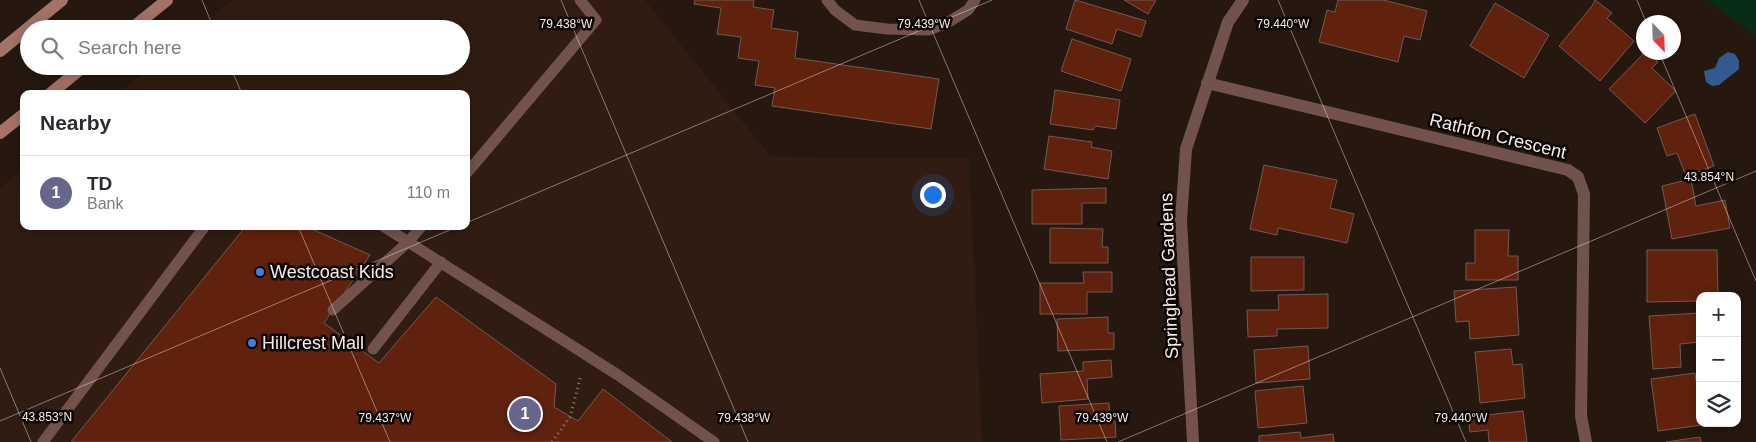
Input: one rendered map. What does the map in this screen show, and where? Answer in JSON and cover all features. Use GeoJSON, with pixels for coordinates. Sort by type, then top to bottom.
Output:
{"type":"FeatureCollection","features":[{"type":"Feature","properties":{"kind":"main road"},"geometry":{"type":"LineString","coordinates":[[38,20],[62,0]]}},
{"type":"Feature","properties":{"kind":"main road"},"geometry":{"type":"LineString","coordinates":[[142,20],[167,0]]}},
{"type":"Feature","properties":{"kind":"main road"},"geometry":{"type":"LineString","coordinates":[[0,52],[20,35]]}},
{"type":"Feature","properties":{"kind":"main road"},"geometry":{"type":"LineString","coordinates":[[55,90],[73,75]]}},
{"type":"Feature","properties":{"kind":"main road"},"geometry":{"type":"LineString","coordinates":[[0,133],[20,117]]}},
{"type":"Feature","properties":{"kind":"street","name":"Springhead Gardens"},"geometry":{"type":"LineString","coordinates":[[1193,442],[1181,220],[1186,149],[1228,22],[1242,0]]}},
{"type":"Feature","properties":{"kind":"street","name":"Rathfon Crescent"},"geometry":{"type":"LineString","coordinates":[[1207,83],[1568,170],[1578,177],[1584,194],[1580,416],[1586,442]]}},
{"type":"Feature","properties":{"kind":"lane"},"geometry":{"type":"LineString","coordinates":[[470,169],[596,20],[580,0]]}},
{"type":"Feature","properties":{"kind":"lane"},"geometry":{"type":"LineString","coordinates":[[827,0],[835,10],[854,25],[887,29],[928,30],[947,23],[968,10],[975,0]]}},
{"type":"Feature","properties":{"kind":"lane"},"geometry":{"type":"LineString","coordinates":[[43,442],[202,230]]}},
{"type":"Feature","properties":{"kind":"lane"},"geometry":{"type":"LineString","coordinates":[[389,230],[587,355],[714,442]]}},
{"type":"Feature","properties":{"kind":"lane"},"geometry":{"type":"LineString","coordinates":[[333,310],[408,242],[418,230]]}},
{"type":"Feature","properties":{"kind":"lane"},"geometry":{"type":"LineString","coordinates":[[373,348],[440,262]]}},
{"type":"Feature","properties":{"kind":"path"},"geometry":{"type":"LineString","coordinates":[[552,442],[570,417],[587,355]]}},
{"type":"Feature","properties":{"kind":"shaded area"},"geometry":{"type":"Polygon","coordinates":[[[232,0],[645,0],[771,157],[969,158],[982,442],[0,442],[0,188],[20,172],[20,230],[470,230],[470,90],[122,90],[140,75],[470,75],[470,20],[208,20],[232,0]]]}},
{"type":"Feature","properties":{"kind":"green space"},"geometry":{"type":"Polygon","coordinates":[[[1707,0],[1756,0],[1756,36],[1707,0]]]}},
{"type":"Feature","properties":{"kind":"water"},"geometry":{"type":"Polygon","coordinates":[[[1728,52],[1735,54],[1739,61],[1739,69],[1719,85],[1712,86],[1706,82],[1704,71],[1715,68],[1719,58],[1728,52]]]}},
{"type":"Feature","properties":{"kind":"building"},"geometry":{"type":"Polygon","coordinates":[[[695,0],[754,0],[753,7],[774,10],[771,28],[798,32],[795,58],[939,79],[931,129],[772,106],[775,88],[755,85],[759,61],[738,58],[741,37],[717,34],[721,8],[694,4],[695,0]]]}},
{"type":"Feature","properties":{"kind":"building"},"geometry":{"type":"Polygon","coordinates":[[[1075,0],[1146,21],[1141,37],[1117,29],[1112,44],[1066,29],[1075,0]]]}},
{"type":"Feature","properties":{"kind":"building"},"geometry":{"type":"Polygon","coordinates":[[[1124,0],[1156,0],[1148,14],[1124,0]]]}},
{"type":"Feature","properties":{"kind":"building"},"geometry":{"type":"Polygon","coordinates":[[[1338,0],[1383,0],[1427,11],[1420,40],[1404,36],[1398,62],[1319,42],[1327,10],[1335,12],[1338,0]]]}},
{"type":"Feature","properties":{"kind":"building"},"geometry":{"type":"Polygon","coordinates":[[[1595,0],[1612,13],[1607,18],[1634,41],[1600,81],[1559,46],[1595,0]]]}},
{"type":"Feature","properties":{"kind":"building"},"geometry":{"type":"Polygon","coordinates":[[[1495,3],[1549,35],[1524,78],[1470,46],[1495,3]]]}},
{"type":"Feature","properties":{"kind":"building"},"geometry":{"type":"Polygon","coordinates":[[[1072,39],[1131,59],[1121,91],[1061,71],[1072,39]]]}},
{"type":"Feature","properties":{"kind":"building"},"geometry":{"type":"Polygon","coordinates":[[[1637,60],[1656,60],[1658,62],[1652,68],[1676,91],[1645,123],[1609,89],[1637,60]]]}},
{"type":"Feature","properties":{"kind":"building"},"geometry":{"type":"Polygon","coordinates":[[[1055,90],[1120,100],[1116,129],[1095,126],[1093,130],[1050,124],[1055,90]]]}},
{"type":"Feature","properties":{"kind":"building"},"geometry":{"type":"Polygon","coordinates":[[[1695,114],[1714,166],[1686,176],[1677,153],[1667,156],[1657,128],[1695,114]]]}},
{"type":"Feature","properties":{"kind":"building"},"geometry":{"type":"Polygon","coordinates":[[[1049,136],[1092,142],[1091,147],[1112,151],[1108,179],[1044,169],[1049,136]]]}},
{"type":"Feature","properties":{"kind":"building"},"geometry":{"type":"Polygon","coordinates":[[[1264,165],[1337,180],[1330,208],[1354,214],[1347,243],[1278,228],[1277,235],[1250,229],[1264,165]]]}},
{"type":"Feature","properties":{"kind":"building"},"geometry":{"type":"Polygon","coordinates":[[[1691,179],[1696,206],[1725,200],[1730,228],[1672,239],[1662,186],[1691,179]]]}},
{"type":"Feature","properties":{"kind":"building"},"geometry":{"type":"Polygon","coordinates":[[[1106,188],[1106,203],[1082,203],[1082,224],[1032,224],[1032,190],[1106,188]]]}},
{"type":"Feature","properties":{"kind":"building"},"geometry":{"type":"Polygon","coordinates":[[[1050,228],[1103,229],[1102,247],[1108,247],[1108,263],[1050,263],[1050,228]]]}},
{"type":"Feature","properties":{"kind":"building","name":"Hillcrest Mall"},"geometry":{"type":"Polygon","coordinates":[[[243,230],[314,230],[370,255],[324,323],[379,363],[436,297],[556,384],[554,407],[578,421],[603,389],[672,442],[71,442],[243,230]]]}},
{"type":"Feature","properties":{"kind":"building"},"geometry":{"type":"Polygon","coordinates":[[[1475,230],[1509,230],[1508,256],[1518,256],[1518,280],[1466,280],[1466,263],[1475,263],[1475,230]]]}},
{"type":"Feature","properties":{"kind":"building"},"geometry":{"type":"Polygon","coordinates":[[[1647,250],[1717,250],[1718,292],[1696,292],[1696,301],[1647,302],[1647,250]]]}},
{"type":"Feature","properties":{"kind":"building"},"geometry":{"type":"Polygon","coordinates":[[[1251,257],[1304,257],[1304,290],[1251,291],[1251,257]]]}},
{"type":"Feature","properties":{"kind":"building"},"geometry":{"type":"Polygon","coordinates":[[[1083,272],[1112,272],[1112,292],[1087,292],[1087,314],[1040,314],[1040,283],[1084,283],[1083,272]]]}},
{"type":"Feature","properties":{"kind":"building"},"geometry":{"type":"Polygon","coordinates":[[[1516,287],[1519,335],[1470,339],[1469,321],[1456,322],[1454,291],[1516,287]]]}},
{"type":"Feature","properties":{"kind":"building"},"geometry":{"type":"Polygon","coordinates":[[[1328,294],[1328,328],[1277,329],[1277,336],[1248,337],[1247,310],[1279,310],[1278,295],[1328,294]]]}},
{"type":"Feature","properties":{"kind":"building"},"geometry":{"type":"Polygon","coordinates":[[[1696,313],[1696,342],[1680,344],[1681,367],[1653,369],[1649,316],[1696,313]]]}},
{"type":"Feature","properties":{"kind":"building"},"geometry":{"type":"Polygon","coordinates":[[[1108,317],[1108,333],[1114,333],[1114,349],[1058,351],[1057,319],[1108,317]]]}},
{"type":"Feature","properties":{"kind":"building"},"geometry":{"type":"Polygon","coordinates":[[[1308,346],[1310,379],[1256,383],[1254,350],[1308,346]]]}},
{"type":"Feature","properties":{"kind":"building"},"geometry":{"type":"Polygon","coordinates":[[[1511,349],[1513,365],[1522,364],[1525,398],[1480,403],[1475,352],[1511,349]]]}},
{"type":"Feature","properties":{"kind":"building"},"geometry":{"type":"Polygon","coordinates":[[[1111,360],[1112,377],[1087,379],[1088,399],[1042,403],[1040,374],[1083,371],[1083,362],[1111,360]]]}},
{"type":"Feature","properties":{"kind":"building"},"geometry":{"type":"Polygon","coordinates":[[[1695,373],[1696,426],[1658,431],[1651,379],[1695,373]]]}},
{"type":"Feature","properties":{"kind":"building"},"geometry":{"type":"Polygon","coordinates":[[[1303,386],[1307,423],[1258,428],[1255,391],[1303,386]]]}},
{"type":"Feature","properties":{"kind":"building"},"geometry":{"type":"Polygon","coordinates":[[[1109,403],[1110,422],[1115,421],[1116,437],[1061,440],[1059,406],[1109,403]]]}},
{"type":"Feature","properties":{"kind":"building"},"geometry":{"type":"Polygon","coordinates":[[[1523,411],[1527,442],[1489,442],[1488,430],[1470,432],[1468,417],[1523,411]]]}},
{"type":"Feature","properties":{"kind":"building"},"geometry":{"type":"Polygon","coordinates":[[[1300,432],[1301,438],[1333,434],[1334,442],[1259,442],[1259,436],[1300,432]]]}},
{"type":"Feature","properties":{"kind":"building"},"geometry":{"type":"Polygon","coordinates":[[[1700,437],[1701,442],[1666,442],[1700,437]]]}},
{"type":"Feature","properties":{"kind":"place","name":"Westcoast Kids"},"geometry":{"type":"Point","coordinates":[260,272]}},
{"type":"Feature","properties":{"kind":"place","name":"Hillcrest Mall"},"geometry":{"type":"Point","coordinates":[252,343]}},
{"type":"Feature","properties":{"kind":"place","name":"TD"},"geometry":{"type":"Point","coordinates":[525,414]}}]}
